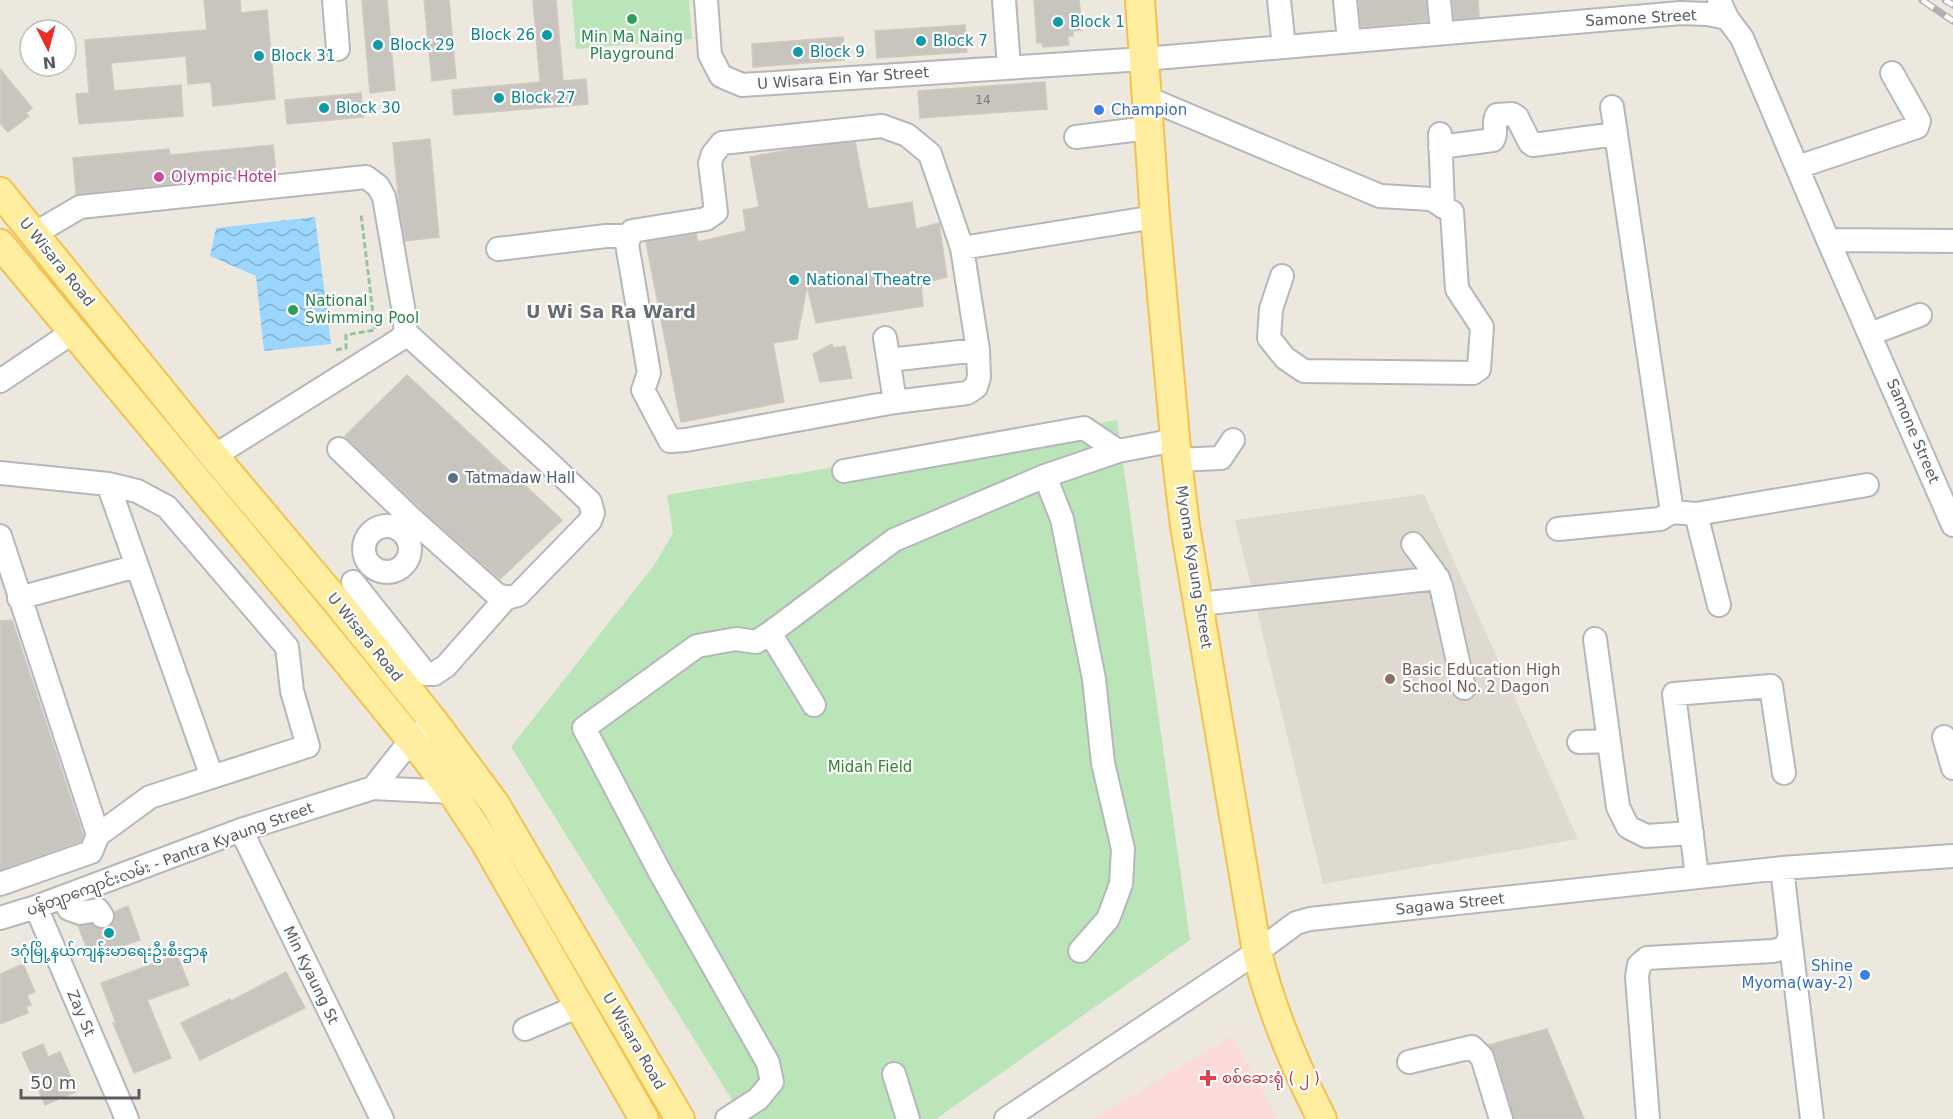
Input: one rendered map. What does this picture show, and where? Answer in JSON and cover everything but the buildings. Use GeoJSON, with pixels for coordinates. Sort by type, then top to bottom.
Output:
{"type":"FeatureCollection","features":[{"type":"Feature","properties":{"kind":"main road","name":"Myoma Kyaung Street"},"geometry":{"type":"LineString","coordinates":[[1140,0],[1155,217],[1185,526],[1257,952],[1265,983],[1298,1070],[1322,1119]]}},
{"type":"Feature","properties":{"kind":"main road","name":"U Wisara Road"},"geometry":{"type":"LineString","coordinates":[[0,192],[211,452],[340,587],[434,722],[495,804],[680,1119]]}},
{"type":"Feature","properties":{"kind":"main road","name":"U Wisara Road"},"geometry":{"type":"LineString","coordinates":[[0,244],[305,610],[452,792],[485,842],[644,1119]]}},
{"type":"Feature","properties":{"kind":"main road"},"geometry":{"type":"LineString","coordinates":[[68,326],[88,300]]}},
{"type":"Feature","properties":{"kind":"main road"},"geometry":{"type":"LineString","coordinates":[[184,465],[211,452]]}},
{"type":"Feature","properties":{"kind":"main road"},"geometry":{"type":"LineString","coordinates":[[305,610],[340,587]]}},
{"type":"Feature","properties":{"kind":"main road"},"geometry":{"type":"LineString","coordinates":[[510,886],[534,870]]}},
{"type":"Feature","properties":{"kind":"main road"},"geometry":{"type":"LineString","coordinates":[[579,1006],[604,990]]}},
{"type":"Feature","properties":{"kind":"street"},"geometry":{"type":"LineString","coordinates":[[334,0],[338,49]]}},
{"type":"Feature","properties":{"kind":"street","name":"U Wisara Ein Yar Street"},"geometry":{"type":"LineString","coordinates":[[706,0],[710,55],[721,76],[741,85],[1144,59]]}},
{"type":"Feature","properties":{"kind":"street"},"geometry":{"type":"LineString","coordinates":[[1004,0],[1009,67]]}},
{"type":"Feature","properties":{"kind":"street"},"geometry":{"type":"LineString","coordinates":[[1279,0],[1284,47]]}},
{"type":"Feature","properties":{"kind":"street"},"geometry":{"type":"LineString","coordinates":[[1345,0],[1349,41]]}},
{"type":"Feature","properties":{"kind":"street"},"geometry":{"type":"LineString","coordinates":[[1439,0],[1442,32]]}},
{"type":"Feature","properties":{"kind":"street","name":"Samone Street"},"geometry":{"type":"LineString","coordinates":[[1144,59],[1442,32],[1681,13],[1708,14],[1723,9],[1742,38],[1870,334],[1944,478],[1953,525]]}},
{"type":"Feature","properties":{"kind":"street"},"geometry":{"type":"LineString","coordinates":[[1798,167],[1917,127],[1919,121],[1893,73]]}},
{"type":"Feature","properties":{"kind":"street"},"geometry":{"type":"LineString","coordinates":[[1147,98],[1380,196],[1431,199],[1452,212],[1457,289],[1482,327],[1479,369],[1477,372],[1304,371],[1285,358],[1269,338],[1271,309],[1282,276]]}},
{"type":"Feature","properties":{"kind":"street"},"geometry":{"type":"LineString","coordinates":[[1612,107],[1672,512]]}},
{"type":"Feature","properties":{"kind":"street"},"geometry":{"type":"LineString","coordinates":[[1443,207],[1440,140],[1491,142],[1495,138],[1497,115],[1515,116],[1533,145],[1616,134]]}},
{"type":"Feature","properties":{"kind":"street"},"geometry":{"type":"LineString","coordinates":[[882,126],[907,135],[930,154],[962,248],[978,350],[979,377],[976,387],[968,393],[896,402],[670,441],[643,390],[649,373],[628,251],[628,236],[632,231],[706,219],[716,212],[710,163],[713,154],[722,143],[882,126]]}},
{"type":"Feature","properties":{"kind":"street"},"geometry":{"type":"LineString","coordinates":[[1076,137],[1148,128]]}},
{"type":"Feature","properties":{"kind":"street"},"geometry":{"type":"LineString","coordinates":[[34,234],[80,207],[366,177],[378,186],[384,197],[406,333],[548,461],[590,502],[592,513],[590,521],[518,595],[506,598],[446,666],[434,674],[426,674],[340,587],[371,566]]}},
{"type":"Feature","properties":{"kind":"street"},"geometry":{"type":"LineString","coordinates":[[962,248],[1155,217]]}},
{"type":"Feature","properties":{"kind":"street"},"geometry":{"type":"LineString","coordinates":[[498,249],[606,236],[628,236]]}},
{"type":"Feature","properties":{"kind":"street"},"geometry":{"type":"LineString","coordinates":[[1828,240],[1953,241]]}},
{"type":"Feature","properties":{"kind":"street"},"geometry":{"type":"LineString","coordinates":[[1870,334],[1920,315]]}},
{"type":"Feature","properties":{"kind":"street"},"geometry":{"type":"LineString","coordinates":[[0,381],[68,326]]}},
{"type":"Feature","properties":{"kind":"street"},"geometry":{"type":"LineString","coordinates":[[211,452],[399,340],[406,333]]}},
{"type":"Feature","properties":{"kind":"street"},"geometry":{"type":"LineString","coordinates":[[896,402],[887,349],[978,350]]}},
{"type":"Feature","properties":{"kind":"street"},"geometry":{"type":"LineString","coordinates":[[844,471],[1084,428],[1118,451]]}},
{"type":"Feature","properties":{"kind":"street"},"geometry":{"type":"LineString","coordinates":[[727,1119],[758,1099],[772,1082],[768,1063],[662,876],[584,728],[698,645],[736,639],[756,642],[894,540],[1045,476],[1118,451],[1176,450],[1221,458],[1233,440]]}},
{"type":"Feature","properties":{"kind":"street"},"geometry":{"type":"LineString","coordinates":[[339,449],[408,526],[496,594],[506,598]]}},
{"type":"Feature","properties":{"kind":"street"},"geometry":{"type":"LineString","coordinates":[[0,473],[108,484],[137,491],[166,507],[287,647],[291,691],[308,746],[150,797],[98,835],[91,852],[0,884]]}},
{"type":"Feature","properties":{"kind":"street"},"geometry":{"type":"LineString","coordinates":[[1045,476],[1062,519],[1094,680],[1103,763],[1123,849],[1121,884],[1108,919],[1080,951]]}},
{"type":"Feature","properties":{"kind":"street"},"geometry":{"type":"LineString","coordinates":[[108,484],[212,777]]}},
{"type":"Feature","properties":{"kind":"street"},"geometry":{"type":"LineString","coordinates":[[1558,529],[1660,519],[1672,512],[1696,514],[1867,485]]}},
{"type":"Feature","properties":{"kind":"street"},"geometry":{"type":"LineString","coordinates":[[1696,514],[1719,605]]}},
{"type":"Feature","properties":{"kind":"street"},"geometry":{"type":"LineString","coordinates":[[408,526],[409,555],[404,566],[393,572],[381,572],[371,566],[364,556],[364,544],[370,533],[380,527],[408,526]]}},
{"type":"Feature","properties":{"kind":"street"},"geometry":{"type":"LineString","coordinates":[[0,536],[98,835]]}},
{"type":"Feature","properties":{"kind":"street"},"geometry":{"type":"LineString","coordinates":[[1413,544],[1438,578],[1464,688]]}},
{"type":"Feature","properties":{"kind":"street"},"geometry":{"type":"LineString","coordinates":[[19,598],[137,566]]}},
{"type":"Feature","properties":{"kind":"street"},"geometry":{"type":"LineString","coordinates":[[1200,604],[1438,578]]}},
{"type":"Feature","properties":{"kind":"street"},"geometry":{"type":"LineString","coordinates":[[770,633],[814,705]]}},
{"type":"Feature","properties":{"kind":"street"},"geometry":{"type":"LineString","coordinates":[[1595,639],[1618,807],[1628,827],[1646,836],[1692,833]]}},
{"type":"Feature","properties":{"kind":"street"},"geometry":{"type":"LineString","coordinates":[[1697,876],[1674,694],[1772,686],[1784,773]]}},
{"type":"Feature","properties":{"kind":"street"},"geometry":{"type":"LineString","coordinates":[[374,788],[411,740],[434,722]]}},
{"type":"Feature","properties":{"kind":"street"},"geometry":{"type":"LineString","coordinates":[[1944,737],[1953,768]]}},
{"type":"Feature","properties":{"kind":"street"},"geometry":{"type":"LineString","coordinates":[[1579,742],[1609,741]]}},
{"type":"Feature","properties":{"kind":"street"},"geometry":{"type":"LineString","coordinates":[[374,788],[452,792],[480,784]]}},
{"type":"Feature","properties":{"kind":"street","name":"ပန်တျာကျောင်းလမ်း - Pantra Kyaung Street"},"geometry":{"type":"LineString","coordinates":[[0,918],[36,907],[241,830],[374,788]]}},
{"type":"Feature","properties":{"kind":"street","name":"Min Kyaung St"},"geometry":{"type":"LineString","coordinates":[[241,830],[382,1119]]}},
{"type":"Feature","properties":{"kind":"street","name":"Sagawa Street"},"geometry":{"type":"LineString","coordinates":[[1006,1119],[1257,952],[1296,923],[1310,919],[1697,876],[1953,856]]}},
{"type":"Feature","properties":{"kind":"street"},"geometry":{"type":"LineString","coordinates":[[1782,868],[1812,1119]]}},
{"type":"Feature","properties":{"kind":"street"},"geometry":{"type":"LineString","coordinates":[[63,897],[69,909],[80,913],[98,910],[102,916]]}},
{"type":"Feature","properties":{"kind":"street","name":"Zay St"},"geometry":{"type":"LineString","coordinates":[[36,907],[127,1119]]}},
{"type":"Feature","properties":{"kind":"street"},"geometry":{"type":"LineString","coordinates":[[1648,1119],[1637,977],[1639,965],[1647,958],[1773,951],[1784,948],[1790,937]]}},
{"type":"Feature","properties":{"kind":"street"},"geometry":{"type":"LineString","coordinates":[[525,1029],[579,1006]]}},
{"type":"Feature","properties":{"kind":"street"},"geometry":{"type":"LineString","coordinates":[[1409,1062],[1472,1047],[1482,1057],[1501,1119]]}},
{"type":"Feature","properties":{"kind":"street"},"geometry":{"type":"LineString","coordinates":[[894,1074],[908,1119]]}},
{"type":"Feature","properties":{"kind":"path"},"geometry":{"type":"LineString","coordinates":[[336,350],[346,348],[346,335],[375,330],[361,214]]}},
{"type":"Feature","properties":{"kind":"shaded area","name":"Basic Education High School No. 2 Dagon"},"geometry":{"type":"Polygon","coordinates":[[[1424,494],[1578,839],[1323,884],[1235,520],[1424,494]]]}},
{"type":"Feature","properties":{"kind":"shaded area","name":"စစ်ဆေးရုံ ( ၂ )"},"geometry":{"type":"Polygon","coordinates":[[[1232,1036],[1277,1119],[1093,1119],[1232,1036]]]}},
{"type":"Feature","properties":{"kind":"green space","name":"Min Ma Naing Playground"},"geometry":{"type":"Polygon","coordinates":[[[572,0],[689,0],[692,39],[576,49],[572,0]]]}},
{"type":"Feature","properties":{"kind":"green space","name":"Midah Field"},"geometry":{"type":"Polygon","coordinates":[[[1117,420],[1190,940],[936,1119],[744,1119],[511,747],[655,564],[673,533],[667,495],[1117,420]]]}},
{"type":"Feature","properties":{"kind":"water","name":"National Swimming Pool"},"geometry":{"type":"Polygon","coordinates":[[[315,217],[331,344],[264,351],[256,276],[210,256],[216,228],[315,217]]]}},
{"type":"Feature","properties":{"kind":"railway"},"geometry":{"type":"LineString","coordinates":[[1922,0],[1953,21]]}},
{"type":"Feature","properties":{"kind":"railway"},"geometry":{"type":"LineString","coordinates":[[1945,0],[1953,5]]}},
{"type":"Feature","properties":{"kind":"place","name":"Min Ma Naing Playground"},"geometry":{"type":"Point","coordinates":[632,19]}},
{"type":"Feature","properties":{"kind":"place","name":"Block 1"},"geometry":{"type":"Point","coordinates":[1058,22]}},
{"type":"Feature","properties":{"kind":"place","name":"Block 26"},"geometry":{"type":"Point","coordinates":[547,35]}},
{"type":"Feature","properties":{"kind":"place","name":"Block 7"},"geometry":{"type":"Point","coordinates":[921,41]}},
{"type":"Feature","properties":{"kind":"place","name":"Block 29"},"geometry":{"type":"Point","coordinates":[378,45]}},
{"type":"Feature","properties":{"kind":"place","name":"Block 9"},"geometry":{"type":"Point","coordinates":[798,52]}},
{"type":"Feature","properties":{"kind":"place","name":"Block 31"},"geometry":{"type":"Point","coordinates":[259,56]}},
{"type":"Feature","properties":{"kind":"place","name":"Block 27"},"geometry":{"type":"Point","coordinates":[499,98]}},
{"type":"Feature","properties":{"kind":"place","name":"Block 30"},"geometry":{"type":"Point","coordinates":[324,108]}},
{"type":"Feature","properties":{"kind":"place","name":"Champion"},"geometry":{"type":"Point","coordinates":[1099,110]}},
{"type":"Feature","properties":{"kind":"place","name":"Olympic Hotel"},"geometry":{"type":"Point","coordinates":[159,177]}},
{"type":"Feature","properties":{"kind":"place","name":"National Theatre"},"geometry":{"type":"Point","coordinates":[794,280]}},
{"type":"Feature","properties":{"kind":"place","name":"National Swimming Pool"},"geometry":{"type":"Point","coordinates":[293,310]}},
{"type":"Feature","properties":{"kind":"place","name":"Tatmadaw Hall"},"geometry":{"type":"Point","coordinates":[453,478]}},
{"type":"Feature","properties":{"kind":"place","name":"Basic Education High School No. 2 Dagon"},"geometry":{"type":"Point","coordinates":[1390,679]}},
{"type":"Feature","properties":{"kind":"place","name":"ဒဂုံမြို့နယ်ကျန်းမာရေးဦးစီးဌာန"},"geometry":{"type":"Point","coordinates":[109,933]}},
{"type":"Feature","properties":{"kind":"place","name":"Shine Myoma(way-2)"},"geometry":{"type":"Point","coordinates":[1865,975]}},
{"type":"Feature","properties":{"kind":"place","name":"စစ်ဆေးရုံ ( ၂ )"},"geometry":{"type":"Point","coordinates":[1208,1078]}},
{"type":"Feature","properties":{"kind":"district","name":"U Wi Sa Ra Ward"},"geometry":{"type":"Point","coordinates":[611,311]}}]}
